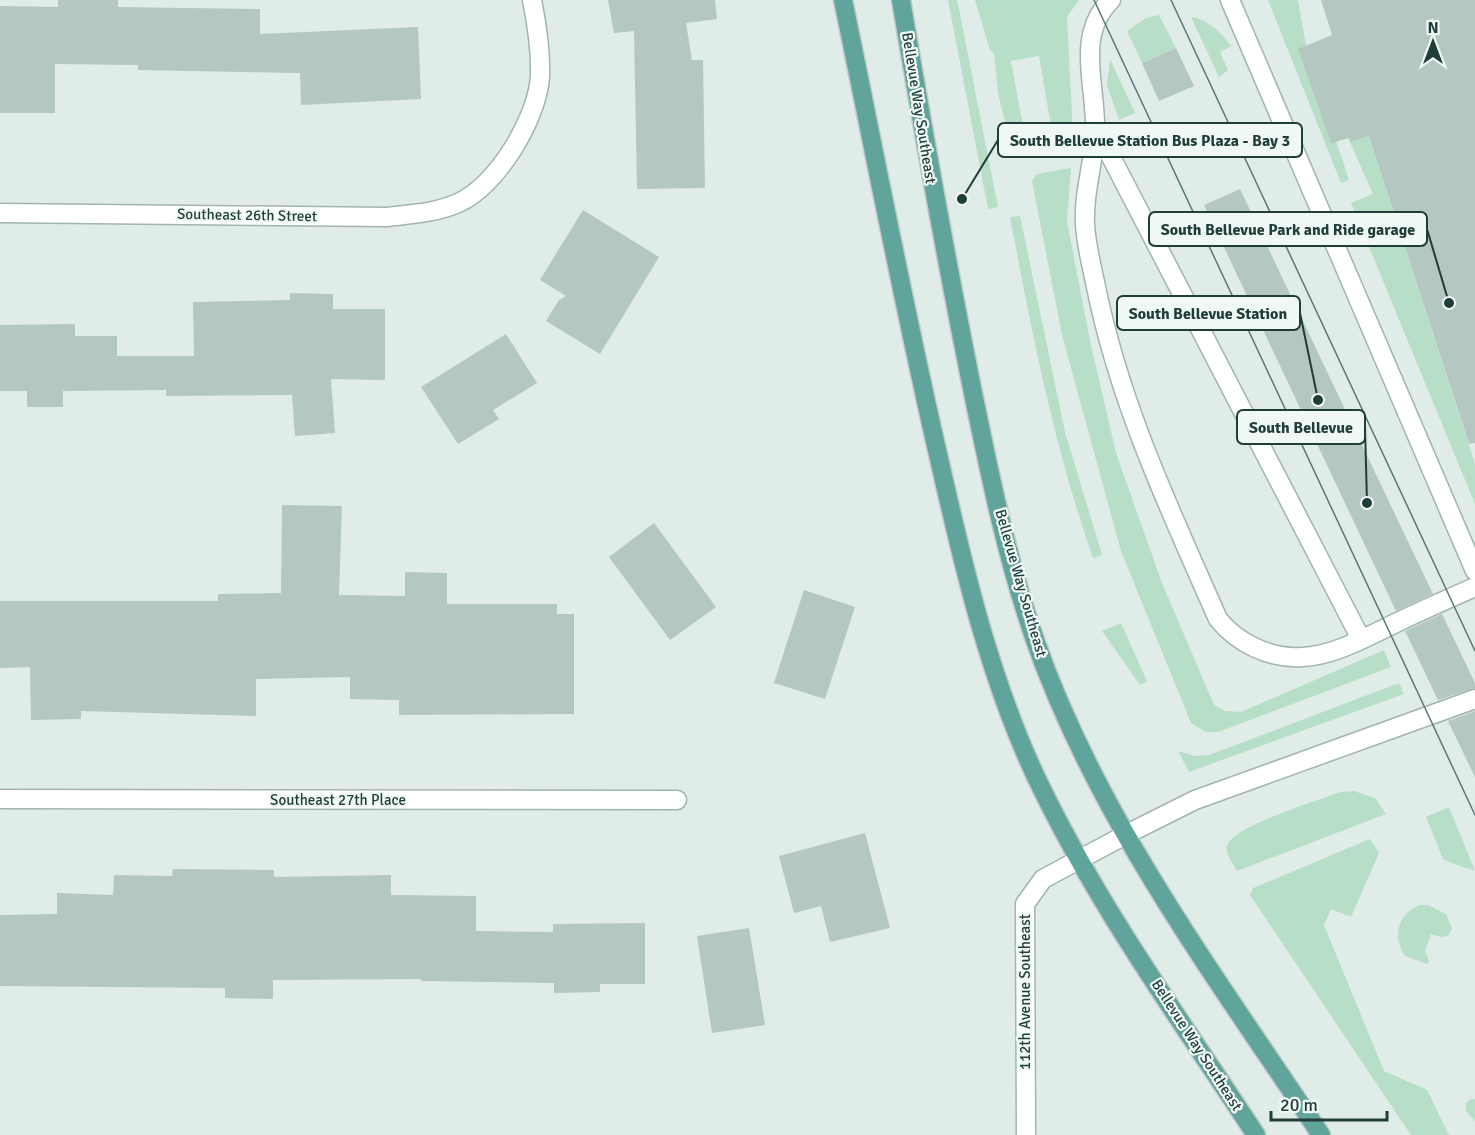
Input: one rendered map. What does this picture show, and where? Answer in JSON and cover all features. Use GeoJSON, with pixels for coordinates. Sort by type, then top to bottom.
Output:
{"type":"FeatureCollection","features":[{"type":"Feature","properties":{"kind":"main road","name":"Bellevue Way Southeast"},"geometry":{"type":"LineString","coordinates":[[843,0],[921,384],[961,557],[1011,714],[1037,778],[1079,858],[1126,937],[1256,1135]]}},
{"type":"Feature","properties":{"kind":"main road","name":"Bellevue Way Southeast"},"geometry":{"type":"LineString","coordinates":[[901,0],[933,196],[986,454],[1003,526],[1035,639],[1086,760],[1127,834],[1178,921],[1321,1135]]}},
{"type":"Feature","properties":{"kind":"street","name":"Southeast 26th Street"},"geometry":{"type":"LineString","coordinates":[[0,213],[387,217],[427,212],[459,203],[487,183],[515,145],[531,112],[540,79],[540,44],[532,0]]}},
{"type":"Feature","properties":{"kind":"street"},"geometry":{"type":"LineString","coordinates":[[1111,0],[1094,22],[1089,49],[1095,126],[1086,186],[1085,225],[1106,334],[1127,405],[1218,620],[1231,636],[1245,644],[1300,658],[1320,655],[1361,639],[1475,587]]}},
{"type":"Feature","properties":{"kind":"street"},"geometry":{"type":"LineString","coordinates":[[1230,0],[1475,571]]}},
{"type":"Feature","properties":{"kind":"street"},"geometry":{"type":"LineString","coordinates":[[1095,126],[1361,639]]}},
{"type":"Feature","properties":{"kind":"street","name":"112th Avenue Southeast"},"geometry":{"type":"LineString","coordinates":[[1026,1135],[1025,904],[1043,879],[1079,858],[1195,800],[1475,699]]}},
{"type":"Feature","properties":{"kind":"street","name":"Southeast 27th Place"},"geometry":{"type":"LineString","coordinates":[[0,799],[677,800]]}},
{"type":"Feature","properties":{"kind":"green space"},"geometry":{"type":"Polygon","coordinates":[[[948,0],[957,0],[958,4],[998,207],[988,209],[948,0]]]}},
{"type":"Feature","properties":{"kind":"green space"},"geometry":{"type":"Polygon","coordinates":[[[975,0],[1079,0],[1067,17],[1073,138],[1054,143],[1039,56],[1011,61],[1027,147],[1010,130],[1004,118],[998,92],[994,54],[990,50],[975,0]]]}},
{"type":"Feature","properties":{"kind":"green space"},"geometry":{"type":"Polygon","coordinates":[[[1268,0],[1298,0],[1306,46],[1299,49],[1331,142],[1336,141],[1349,180],[1341,183],[1268,0]]]}},
{"type":"Feature","properties":{"kind":"green space"},"geometry":{"type":"Polygon","coordinates":[[[1159,15],[1176,48],[1142,63],[1127,31],[1146,18],[1159,15]]]}},
{"type":"Feature","properties":{"kind":"green space"},"geometry":{"type":"Polygon","coordinates":[[[1191,17],[1214,27],[1231,46],[1220,52],[1228,70],[1219,77],[1191,17]]]}},
{"type":"Feature","properties":{"kind":"green space"},"geometry":{"type":"Polygon","coordinates":[[[1110,59],[1135,113],[1119,120],[1107,85],[1110,59]]]}},
{"type":"Feature","properties":{"kind":"green space"},"geometry":{"type":"Polygon","coordinates":[[[1369,136],[1475,464],[1475,504],[1351,203],[1373,194],[1350,142],[1369,136]]]}},
{"type":"Feature","properties":{"kind":"green space"},"geometry":{"type":"Polygon","coordinates":[[[1071,168],[1067,221],[1090,341],[1116,453],[1162,583],[1214,705],[1225,711],[1241,712],[1384,650],[1391,667],[1218,732],[1206,732],[1191,723],[1121,551],[1062,335],[1032,181],[1037,174],[1071,168]]]}},
{"type":"Feature","properties":{"kind":"green space"},"geometry":{"type":"Polygon","coordinates":[[[1020,216],[1065,432],[1102,555],[1093,558],[1055,432],[1036,347],[1010,217],[1020,216]]]}},
{"type":"Feature","properties":{"kind":"green space"},"geometry":{"type":"Polygon","coordinates":[[[1121,623],[1147,681],[1140,685],[1102,631],[1121,623]]]}},
{"type":"Feature","properties":{"kind":"green space"},"geometry":{"type":"Polygon","coordinates":[[[1399,683],[1404,694],[1189,772],[1178,751],[1195,756],[1209,755],[1399,683]]]}},
{"type":"Feature","properties":{"kind":"green space"},"geometry":{"type":"Polygon","coordinates":[[[1354,791],[1375,798],[1386,814],[1237,871],[1228,856],[1227,846],[1232,838],[1259,822],[1340,792],[1354,791]]]}},
{"type":"Feature","properties":{"kind":"green space"},"geometry":{"type":"Polygon","coordinates":[[[1449,807],[1475,871],[1443,859],[1426,817],[1449,807]]]}},
{"type":"Feature","properties":{"kind":"green space"},"geometry":{"type":"Polygon","coordinates":[[[1370,839],[1379,853],[1351,917],[1331,909],[1324,925],[1384,1071],[1427,1090],[1449,1135],[1411,1135],[1250,895],[1253,888],[1370,839]]]}},
{"type":"Feature","properties":{"kind":"green space"},"geometry":{"type":"Polygon","coordinates":[[[1420,905],[1428,905],[1446,914],[1452,928],[1448,936],[1441,937],[1431,934],[1425,950],[1429,961],[1427,964],[1405,956],[1398,934],[1402,920],[1420,905]]]}},
{"type":"Feature","properties":{"kind":"green space"},"geometry":{"type":"Polygon","coordinates":[[[1475,1099],[1475,1121],[1466,1111],[1466,1103],[1475,1099]]]}},
{"type":"Feature","properties":{"kind":"building"},"geometry":{"type":"Polygon","coordinates":[[[58,0],[118,0],[118,7],[260,9],[260,34],[418,27],[421,99],[301,105],[300,73],[138,70],[138,65],[55,64],[55,113],[0,113],[0,6],[58,7],[58,0]]]}},
{"type":"Feature","properties":{"kind":"building"},"geometry":{"type":"Polygon","coordinates":[[[608,0],[715,0],[717,19],[686,23],[692,60],[703,60],[705,188],[637,189],[634,31],[614,33],[608,0]]]}},
{"type":"Feature","properties":{"kind":"building"},"geometry":{"type":"Polygon","coordinates":[[[1321,0],[1475,0],[1475,443],[1469,444],[1369,136],[1350,142],[1349,138],[1331,143],[1298,49],[1332,35],[1321,0]]]}},
{"type":"Feature","properties":{"kind":"building"},"geometry":{"type":"Polygon","coordinates":[[[1176,48],[1194,86],[1159,101],[1142,63],[1176,48]]]}},
{"type":"Feature","properties":{"kind":"building"},"geometry":{"type":"Polygon","coordinates":[[[1240,189],[1433,594],[1396,611],[1204,205],[1240,189]]]}},
{"type":"Feature","properties":{"kind":"building"},"geometry":{"type":"Polygon","coordinates":[[[583,210],[659,257],[600,354],[546,321],[559,300],[566,296],[540,280],[583,210]]]}},
{"type":"Feature","properties":{"kind":"building"},"geometry":{"type":"Polygon","coordinates":[[[290,293],[333,294],[333,309],[385,309],[385,380],[331,379],[335,433],[295,436],[292,395],[166,396],[166,390],[63,391],[63,407],[27,407],[27,391],[0,391],[0,325],[75,324],[75,336],[117,336],[117,356],[194,356],[193,302],[290,300],[290,293]]]}},
{"type":"Feature","properties":{"kind":"building"},"geometry":{"type":"Polygon","coordinates":[[[506,334],[537,383],[493,410],[499,419],[458,444],[421,387],[506,334]]]}},
{"type":"Feature","properties":{"kind":"building"},"geometry":{"type":"Polygon","coordinates":[[[282,505],[342,506],[339,595],[405,596],[405,572],[447,573],[447,604],[557,604],[557,614],[574,614],[574,714],[399,715],[399,700],[350,699],[350,677],[256,679],[256,716],[81,711],[81,719],[31,720],[30,667],[0,668],[0,601],[218,601],[218,594],[281,593],[282,505]]]}},
{"type":"Feature","properties":{"kind":"building"},"geometry":{"type":"Polygon","coordinates":[[[654,523],[716,607],[670,640],[609,557],[654,523]]]}},
{"type":"Feature","properties":{"kind":"building"},"geometry":{"type":"Polygon","coordinates":[[[804,590],[855,607],[825,699],[774,683],[804,590]]]}},
{"type":"Feature","properties":{"kind":"building"},"geometry":{"type":"Polygon","coordinates":[[[1442,614],[1475,683],[1475,688],[1438,700],[1405,631],[1442,614]]]}},
{"type":"Feature","properties":{"kind":"building"},"geometry":{"type":"Polygon","coordinates":[[[1475,711],[1475,777],[1448,721],[1475,711]]]}},
{"type":"Feature","properties":{"kind":"building"},"geometry":{"type":"Polygon","coordinates":[[[865,833],[890,928],[830,942],[821,906],[794,913],[779,856],[865,833]]]}},
{"type":"Feature","properties":{"kind":"building"},"geometry":{"type":"Polygon","coordinates":[[[173,869],[274,870],[274,877],[391,875],[391,895],[476,896],[476,931],[553,932],[553,924],[645,923],[645,984],[600,984],[600,992],[554,993],[554,983],[421,981],[421,979],[273,980],[273,999],[225,998],[225,988],[0,986],[0,915],[57,914],[57,893],[113,895],[114,875],[172,876],[173,869]]]}},
{"type":"Feature","properties":{"kind":"building"},"geometry":{"type":"Polygon","coordinates":[[[749,928],[765,1025],[712,1033],[697,936],[749,928]]]}},
{"type":"Feature","properties":{"kind":"tram line"},"geometry":{"type":"LineString","coordinates":[[1094,0],[1475,815]]}},
{"type":"Feature","properties":{"kind":"tram line"},"geometry":{"type":"LineString","coordinates":[[1171,0],[1475,651]]}},
{"type":"Feature","properties":{"kind":"place","name":"South Bellevue Station Bus Plaza - Bay 3"},"geometry":{"type":"Point","coordinates":[962,199]}},
{"type":"Feature","properties":{"kind":"place","name":"South Bellevue Park and Ride garage"},"geometry":{"type":"Point","coordinates":[1449,303]}},
{"type":"Feature","properties":{"kind":"place","name":"South Bellevue Station"},"geometry":{"type":"Point","coordinates":[1318,400]}},
{"type":"Feature","properties":{"kind":"place","name":"South Bellevue"},"geometry":{"type":"Point","coordinates":[1367,503]}}]}
